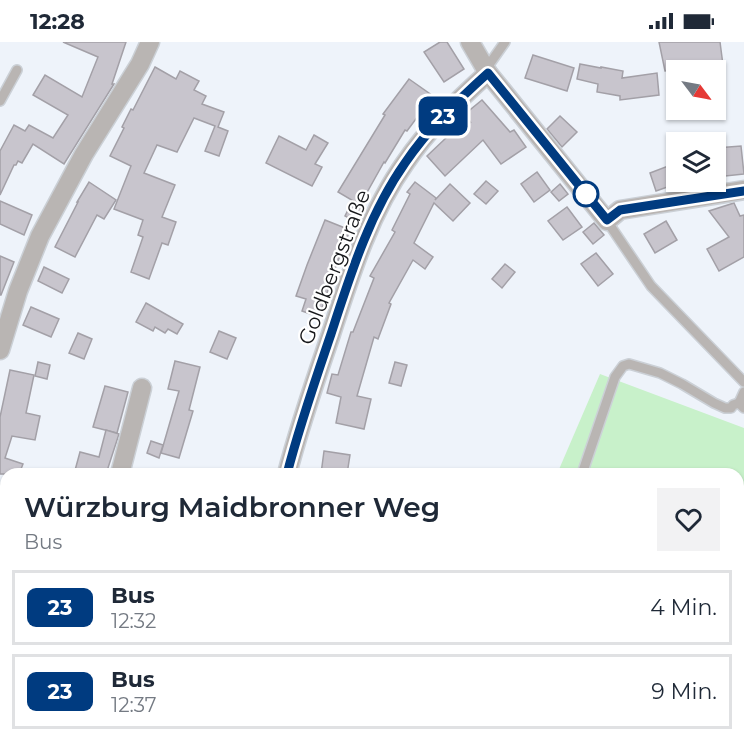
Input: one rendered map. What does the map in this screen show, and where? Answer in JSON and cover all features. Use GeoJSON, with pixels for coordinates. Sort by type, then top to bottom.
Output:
{"type":"FeatureCollection","features":[{"type":"Feature","properties":{"kind":"street"},"geometry":{"type":"LineString","coordinates":[[0,350],[18,291],[40,236],[84,154],[140,64],[150,42]]}},
{"type":"Feature","properties":{"kind":"street"},"geometry":{"type":"LineString","coordinates":[[470,42],[487,71],[607,220],[620,210],[744,190]]}},
{"type":"Feature","properties":{"kind":"street","name":"Goldbergstraße"},"geometry":{"type":"LineString","coordinates":[[289,468],[343,297],[382,200],[405,163],[428,133],[487,71]]}},
{"type":"Feature","properties":{"kind":"street"},"geometry":{"type":"LineString","coordinates":[[122,468],[142,388]]}},
{"type":"Feature","properties":{"kind":"lane"},"geometry":{"type":"LineString","coordinates":[[487,71],[505,42]]}},
{"type":"Feature","properties":{"kind":"lane"},"geometry":{"type":"LineString","coordinates":[[0,101],[17,70]]}},
{"type":"Feature","properties":{"kind":"lane"},"geometry":{"type":"LineString","coordinates":[[607,220],[651,286],[744,382]]}},
{"type":"Feature","properties":{"kind":"lane"},"geometry":{"type":"LineString","coordinates":[[584,468],[615,377],[623,366],[629,364],[660,373],[725,408],[741,405],[744,392]]}},
{"type":"Feature","properties":{"kind":"green space"},"geometry":{"type":"Polygon","coordinates":[[[600,374],[744,428],[744,468],[560,468],[600,374]]]}},
{"type":"Feature","properties":{"kind":"building"},"geometry":{"type":"Polygon","coordinates":[[[63,42],[126,42],[112,84],[114,84],[64,164],[33,144],[22,163],[18,161],[14,165],[0,195],[0,151],[14,125],[25,131],[29,125],[53,138],[68,115],[33,95],[45,75],[82,97],[98,57],[63,42]]]}},
{"type":"Feature","properties":{"kind":"building"},"geometry":{"type":"Polygon","coordinates":[[[440,42],[447,42],[464,69],[444,82],[424,52],[440,42]]]}},
{"type":"Feature","properties":{"kind":"building"},"geometry":{"type":"Polygon","coordinates":[[[659,42],[720,42],[722,60],[666,60],[665,71],[659,42]]]}},
{"type":"Feature","properties":{"kind":"building"},"geometry":{"type":"Polygon","coordinates":[[[533,55],[574,68],[567,91],[525,78],[533,55]]]}},
{"type":"Feature","properties":{"kind":"building"},"geometry":{"type":"Polygon","coordinates":[[[580,64],[623,71],[622,78],[657,73],[659,95],[620,100],[620,96],[597,92],[598,84],[577,79],[580,64]]]}},
{"type":"Feature","properties":{"kind":"building"},"geometry":{"type":"Polygon","coordinates":[[[155,67],[176,79],[180,71],[199,81],[194,90],[206,96],[202,104],[224,112],[218,127],[228,131],[219,156],[205,151],[215,126],[194,118],[177,152],[157,145],[144,173],[175,185],[162,217],[176,222],[168,245],[162,243],[149,279],[131,272],[143,237],[138,235],[143,220],[114,209],[131,166],[110,156],[131,109],[133,110],[155,67]]]}},
{"type":"Feature","properties":{"kind":"building"},"geometry":{"type":"Polygon","coordinates":[[[409,79],[433,96],[407,131],[405,130],[360,205],[338,192],[385,115],[383,114],[409,79]]]}},
{"type":"Feature","properties":{"kind":"building"},"geometry":{"type":"Polygon","coordinates":[[[482,100],[510,132],[514,130],[526,147],[501,164],[483,140],[445,176],[427,156],[466,119],[471,123],[465,114],[482,100]]]}},
{"type":"Feature","properties":{"kind":"building"},"geometry":{"type":"Polygon","coordinates":[[[560,116],[577,132],[562,147],[547,129],[560,116]]]}},
{"type":"Feature","properties":{"kind":"building"},"geometry":{"type":"Polygon","coordinates":[[[314,135],[328,143],[315,164],[322,167],[312,186],[266,163],[279,136],[306,150],[314,135]]]}},
{"type":"Feature","properties":{"kind":"building"},"geometry":{"type":"Polygon","coordinates":[[[741,146],[744,174],[726,176],[726,147],[741,146]]]}},
{"type":"Feature","properties":{"kind":"building"},"geometry":{"type":"Polygon","coordinates":[[[666,167],[666,188],[656,191],[650,173],[666,167]]]}},
{"type":"Feature","properties":{"kind":"building"},"geometry":{"type":"Polygon","coordinates":[[[537,172],[550,190],[534,202],[521,184],[537,172]]]}},
{"type":"Feature","properties":{"kind":"building"},"geometry":{"type":"Polygon","coordinates":[[[486,181],[498,191],[486,204],[474,194],[486,181]]]}},
{"type":"Feature","properties":{"kind":"building"},"geometry":{"type":"Polygon","coordinates":[[[89,182],[116,200],[104,219],[97,215],[75,257],[55,247],[89,182]]]}},
{"type":"Feature","properties":{"kind":"building"},"geometry":{"type":"Polygon","coordinates":[[[415,182],[436,198],[435,200],[450,184],[470,203],[453,221],[434,203],[414,243],[433,257],[425,269],[413,260],[389,303],[391,304],[378,339],[374,337],[357,396],[371,399],[364,429],[336,423],[341,397],[327,393],[332,374],[338,375],[351,332],[353,332],[374,278],[370,276],[395,232],[392,230],[410,194],[407,192],[415,182]]]}},
{"type":"Feature","properties":{"kind":"building"},"geometry":{"type":"Polygon","coordinates":[[[560,184],[568,194],[559,201],[551,192],[560,184]]]}},
{"type":"Feature","properties":{"kind":"building"},"geometry":{"type":"Polygon","coordinates":[[[0,201],[32,215],[24,235],[0,224],[0,201]]]}},
{"type":"Feature","properties":{"kind":"building"},"geometry":{"type":"Polygon","coordinates":[[[352,202],[365,208],[358,223],[345,216],[352,202]]]}},
{"type":"Feature","properties":{"kind":"building"},"geometry":{"type":"Polygon","coordinates":[[[734,203],[740,216],[744,215],[744,257],[719,271],[707,249],[729,237],[709,211],[734,203]]]}},
{"type":"Feature","properties":{"kind":"building"},"geometry":{"type":"Polygon","coordinates":[[[567,207],[582,227],[563,240],[548,221],[567,207]]]}},
{"type":"Feature","properties":{"kind":"building"},"geometry":{"type":"Polygon","coordinates":[[[325,220],[350,230],[319,317],[302,311],[306,299],[296,296],[325,220]]]}},
{"type":"Feature","properties":{"kind":"building"},"geometry":{"type":"Polygon","coordinates":[[[666,221],[677,240],[655,253],[644,234],[666,221]]]}},
{"type":"Feature","properties":{"kind":"building"},"geometry":{"type":"Polygon","coordinates":[[[594,223],[604,235],[593,244],[583,232],[594,223]]]}},
{"type":"Feature","properties":{"kind":"building"},"geometry":{"type":"Polygon","coordinates":[[[596,253],[613,274],[598,286],[581,264],[596,253]]]}},
{"type":"Feature","properties":{"kind":"building"},"geometry":{"type":"Polygon","coordinates":[[[0,256],[14,262],[1,295],[0,295],[0,256]]]}},
{"type":"Feature","properties":{"kind":"building"},"geometry":{"type":"Polygon","coordinates":[[[505,264],[515,272],[502,288],[492,279],[505,264]]]}},
{"type":"Feature","properties":{"kind":"building"},"geometry":{"type":"Polygon","coordinates":[[[44,267],[69,279],[62,293],[38,281],[44,267]]]}},
{"type":"Feature","properties":{"kind":"building"},"geometry":{"type":"Polygon","coordinates":[[[146,303],[183,324],[177,334],[168,329],[165,333],[155,327],[153,331],[136,322],[146,303]]]}},
{"type":"Feature","properties":{"kind":"building"},"geometry":{"type":"Polygon","coordinates":[[[31,307],[59,319],[51,337],[23,325],[31,307]]]}},
{"type":"Feature","properties":{"kind":"building"},"geometry":{"type":"Polygon","coordinates":[[[219,331],[236,338],[227,359],[210,352],[219,331]]]}},
{"type":"Feature","properties":{"kind":"building"},"geometry":{"type":"Polygon","coordinates":[[[78,333],[92,339],[84,359],[69,353],[78,333]]]}},
{"type":"Feature","properties":{"kind":"building"},"geometry":{"type":"Polygon","coordinates":[[[175,361],[200,367],[189,410],[193,411],[179,458],[161,453],[179,391],[168,389],[175,361]]]}},
{"type":"Feature","properties":{"kind":"building"},"geometry":{"type":"Polygon","coordinates":[[[38,362],[50,365],[47,379],[35,376],[38,362]]]}},
{"type":"Feature","properties":{"kind":"building"},"geometry":{"type":"Polygon","coordinates":[[[395,362],[407,365],[401,386],[389,383],[395,362]]]}},
{"type":"Feature","properties":{"kind":"building"},"geometry":{"type":"Polygon","coordinates":[[[10,370],[34,375],[26,413],[40,416],[35,440],[12,436],[5,458],[23,464],[21,468],[0,468],[0,417],[10,370]]]}},
{"type":"Feature","properties":{"kind":"building"},"geometry":{"type":"Polygon","coordinates":[[[105,386],[128,392],[117,433],[93,427],[105,386]]]}},
{"type":"Feature","properties":{"kind":"building"},"geometry":{"type":"Polygon","coordinates":[[[106,430],[119,434],[108,468],[76,468],[80,452],[99,457],[106,430]]]}},
{"type":"Feature","properties":{"kind":"building"},"geometry":{"type":"Polygon","coordinates":[[[151,441],[163,445],[159,458],[147,453],[151,441]]]}},
{"type":"Feature","properties":{"kind":"building"},"geometry":{"type":"Polygon","coordinates":[[[324,451],[350,455],[348,468],[322,468],[324,451]]]}},
{"type":"Feature","properties":{"kind":"bus line","name":"23"},"geometry":{"type":"LineString","coordinates":[[289,468],[343,297],[373,219],[387,191],[428,133],[488,73],[607,220],[620,210],[744,191]]}}]}
